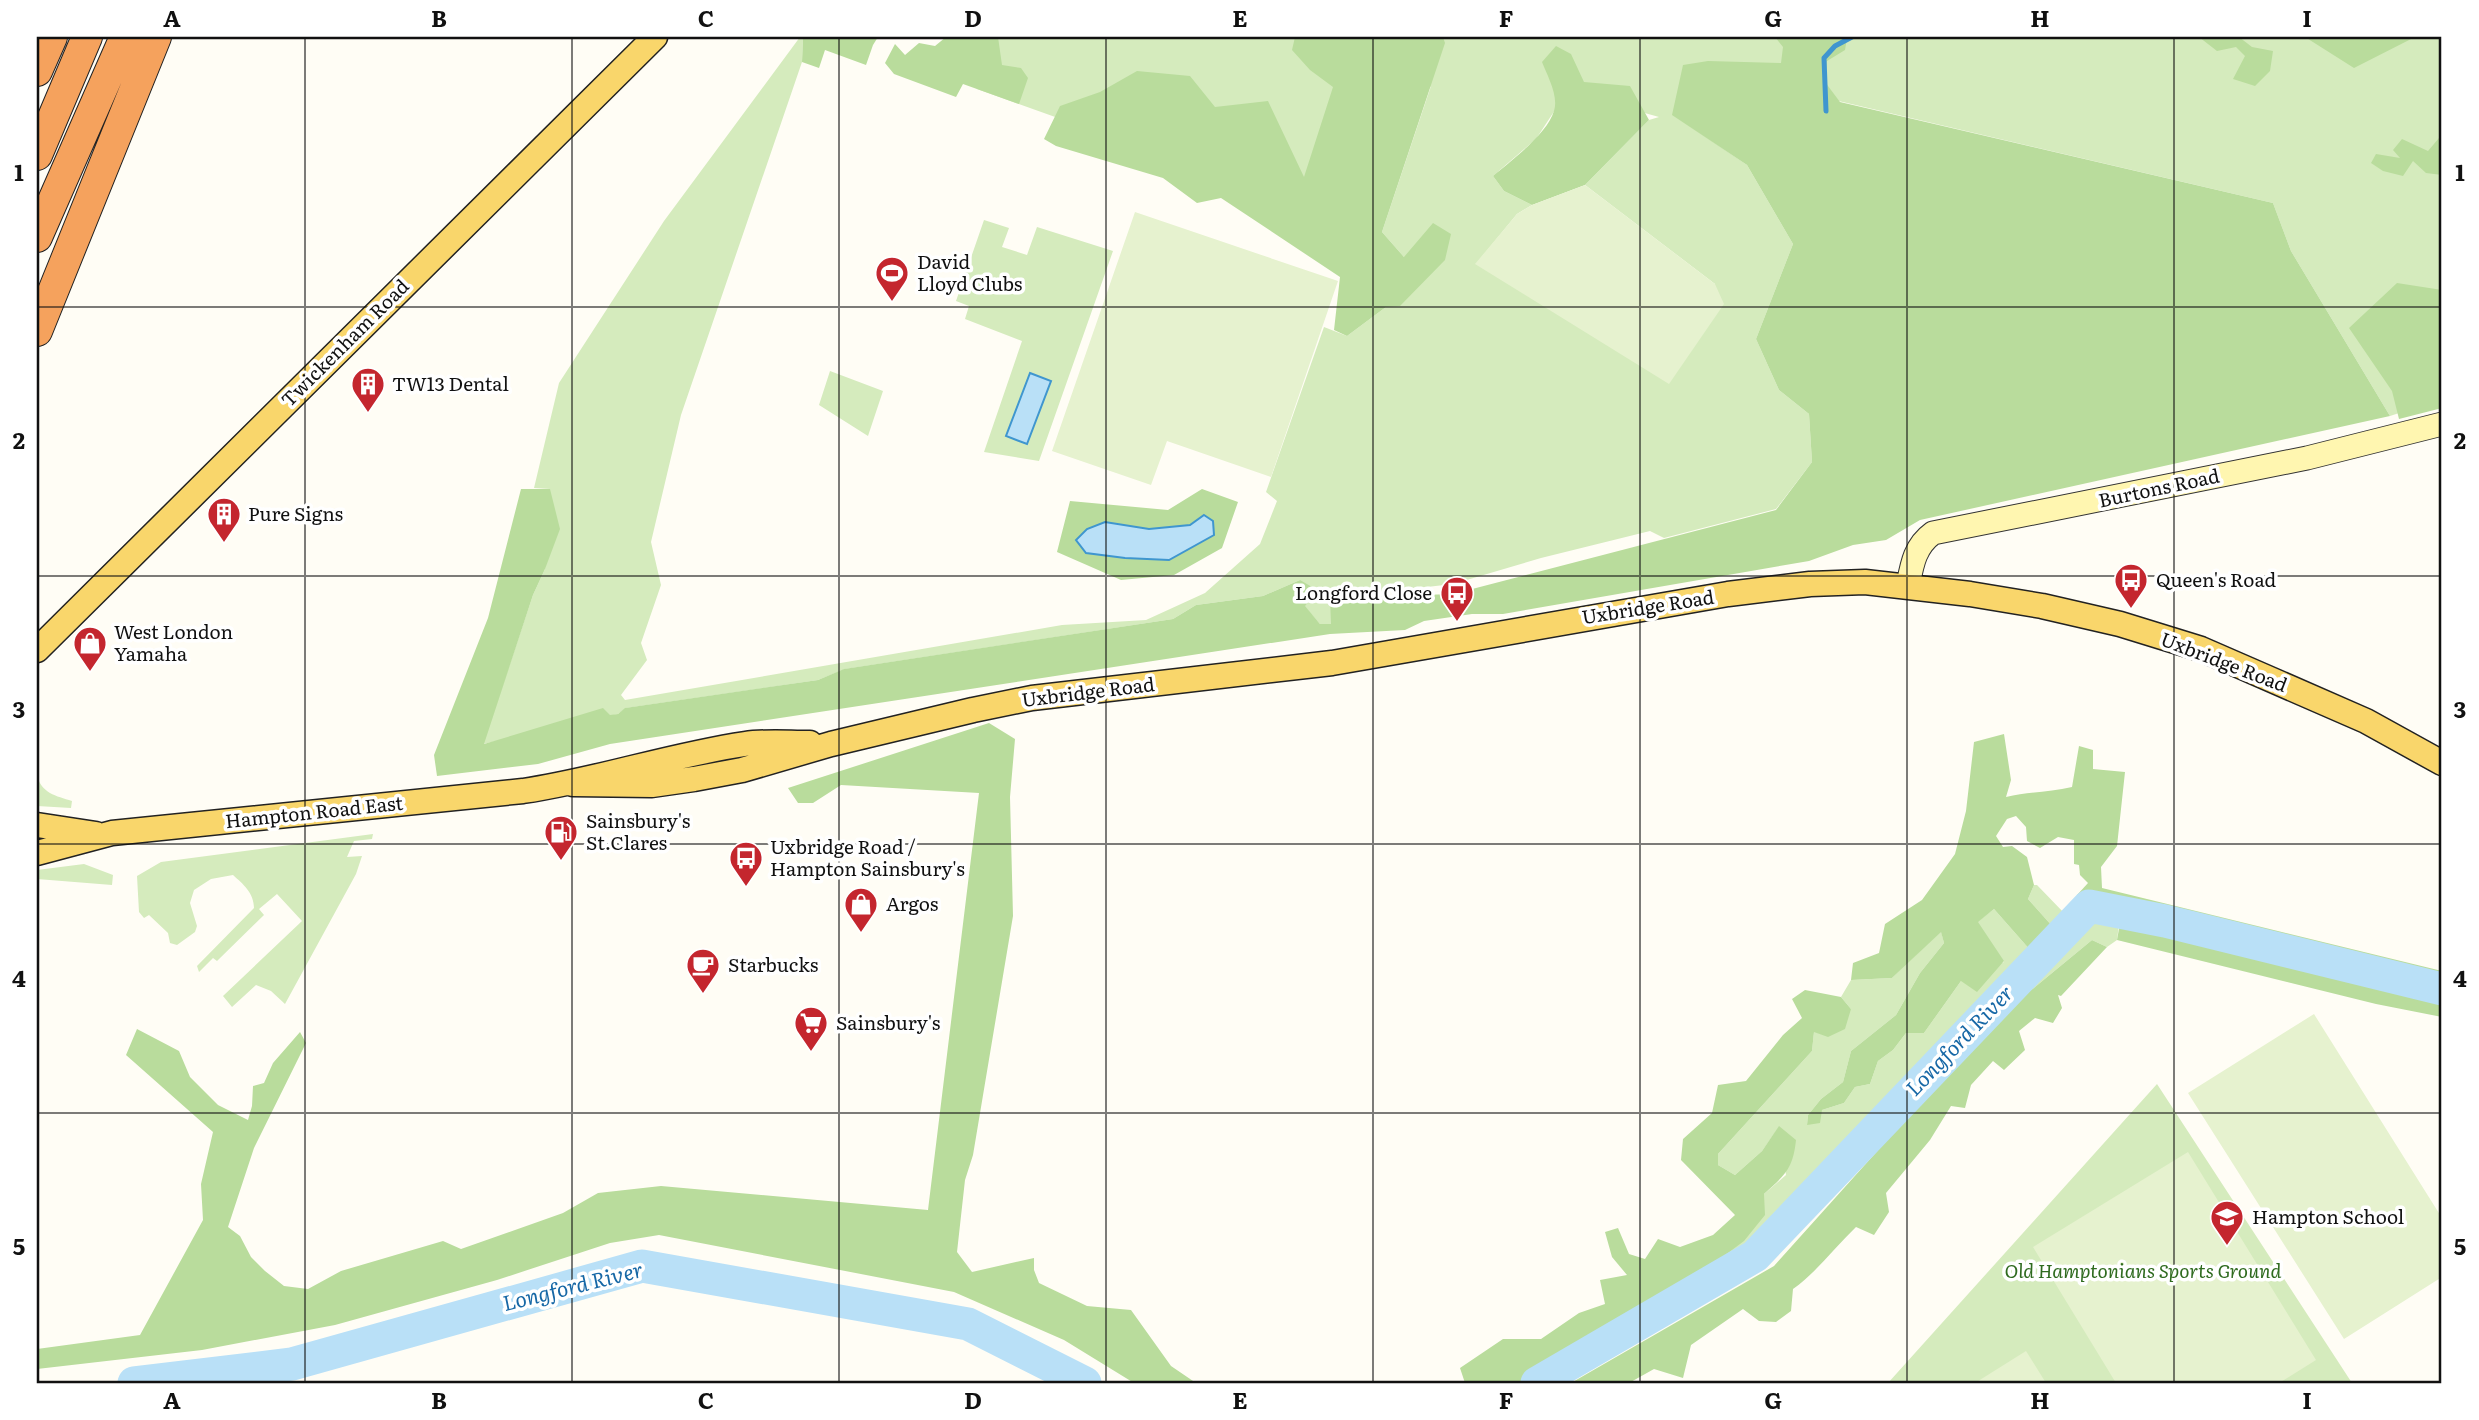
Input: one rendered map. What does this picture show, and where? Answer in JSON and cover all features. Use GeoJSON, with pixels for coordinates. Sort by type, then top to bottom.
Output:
{"type":"FeatureCollection","features":[{"type":"Feature","properties":{"kind":"highway"},"geometry":{"type":"LineString","coordinates":[[37,71],[52,37]]}},
{"type":"Feature","properties":{"kind":"highway"},"geometry":{"type":"LineString","coordinates":[[37,155],[87,37]]}},
{"type":"Feature","properties":{"kind":"highway"},"geometry":{"type":"LineString","coordinates":[[37,237],[125,37]]}},
{"type":"Feature","properties":{"kind":"highway"},"geometry":{"type":"LineString","coordinates":[[37,331],[156,37]]}},
{"type":"Feature","properties":{"kind":"main road","name":"Twickenham Road"},"geometry":{"type":"LineString","coordinates":[[37,650],[655,37]]}},
{"type":"Feature","properties":{"kind":"main road","name":"Uxbridge Road"},"geometry":{"type":"LineString","coordinates":[[523,791],[573,784],[665,759],[747,744],[831,744],[973,709],[1032,698],[1332,663],[1728,594],[1810,584],[1865,582],[1908,585],[2042,606],[2120,624],[2201,649],[2366,721],[2442,763]]}},
{"type":"Feature","properties":{"kind":"main road","name":"Hampton Road East"},"geometry":{"type":"LineString","coordinates":[[37,853],[104,835],[523,791]]}},
{"type":"Feature","properties":{"kind":"main road","name":"Hampton Road East"},"geometry":{"type":"LineString","coordinates":[[37,825],[104,835]]}},
{"type":"Feature","properties":{"kind":"street","name":"Burtons Road"},"geometry":{"type":"LineString","coordinates":[[1908,585],[1915,555],[1923,540],[1933,533],[2307,458],[2442,424]]}},
{"type":"Feature","properties":{"kind":"green space"},"geometry":{"type":"Polygon","coordinates":[[[800,37],[803,37],[802,62],[681,415],[651,542],[661,585],[641,643],[647,660],[621,695],[625,700],[1062,625],[1146,620],[1205,593],[1260,544],[1277,501],[1266,492],[1324,327],[1347,336],[1386,307],[1404,257],[1382,232],[1431,86],[1329,215],[977,89],[949,37],[2442,37],[2442,399],[2390,416],[2291,251],[2273,203],[1813,95],[1681,120],[1747,165],[1793,244],[1756,339],[1779,390],[1809,414],[1812,462],[1776,509],[1664,538],[1650,531],[1541,558],[1453,584],[1331,598],[1331,624],[1320,624],[1304,606],[1300,580],[1263,596],[1196,605],[1173,619],[845,669],[818,680],[626,708],[618,714],[483,744],[533,595],[545,569],[550,489],[534,488],[559,383],[664,221],[800,37]],[[1595,99],[1555,110],[1536,139],[1493,176],[1504,191],[1532,205],[1517,214],[1476,264],[1715,284],[1585,185],[1649,120],[1659,117],[1595,99]]]}},
{"type":"Feature","properties":{"kind":"green space"},"geometry":{"type":"Polygon","coordinates":[[[803,37],[878,37],[866,65],[825,50],[819,68],[802,62],[803,37]]]}},
{"type":"Feature","properties":{"kind":"green space"},"geometry":{"type":"Polygon","coordinates":[[[946,37],[998,37],[1002,65],[1021,68],[1028,78],[1019,104],[963,84],[956,97],[894,74],[885,63],[895,44],[905,55],[919,43],[935,46],[946,37]]]}},
{"type":"Feature","properties":{"kind":"green space"},"geometry":{"type":"Polygon","coordinates":[[[1295,37],[1443,37],[1445,43],[1382,232],[1404,257],[1433,223],[1451,234],[1445,260],[1400,306],[1386,307],[1347,336],[1334,330],[1340,277],[1221,198],[1197,203],[1163,178],[1056,146],[1044,139],[1060,106],[1100,92],[1137,71],[1190,76],[1215,107],[1268,101],[1304,177],[1333,87],[1310,70],[1292,50],[1295,37]]]}},
{"type":"Feature","properties":{"kind":"green space"},"geometry":{"type":"Polygon","coordinates":[[[1775,37],[1847,38],[1845,50],[1827,61],[1825,82],[1840,102],[2273,203],[2291,251],[2390,416],[1920,520],[1886,540],[1853,545],[1809,561],[1503,614],[1472,614],[1424,621],[1405,630],[1330,634],[610,744],[538,764],[437,776],[434,755],[488,618],[521,489],[550,489],[560,529],[533,595],[484,744],[603,708],[610,715],[618,714],[625,708],[818,680],[844,669],[1173,619],[1196,605],[1263,596],[1300,580],[1312,587],[1311,599],[1305,606],[1320,624],[1331,624],[1330,598],[1453,594],[1776,510],[1812,462],[1809,414],[1779,390],[1756,339],[1793,244],[1747,165],[1672,115],[1683,65],[1708,61],[1781,63],[1783,47],[1775,37]]]}},
{"type":"Feature","properties":{"kind":"green space"},"geometry":{"type":"Polygon","coordinates":[[[2199,37],[2239,37],[2252,47],[2273,51],[2270,71],[2255,86],[2233,79],[2245,56],[2236,47],[2217,51],[2199,37]]]}},
{"type":"Feature","properties":{"kind":"green space"},"geometry":{"type":"Polygon","coordinates":[[[2305,37],[2415,37],[2354,68],[2305,37]]]}},
{"type":"Feature","properties":{"kind":"green space"},"geometry":{"type":"Polygon","coordinates":[[[1556,46],[1571,54],[1584,82],[1630,86],[1649,120],[1585,185],[1532,205],[1504,191],[1493,176],[1528,146],[1550,120],[1555,99],[1542,62],[1556,46]]]}},
{"type":"Feature","properties":{"kind":"green space"},"geometry":{"type":"Polygon","coordinates":[[[2439,138],[2442,141],[2442,175],[2426,173],[2413,161],[2403,176],[2383,171],[2371,163],[2376,154],[2400,158],[2393,150],[2402,139],[2428,151],[2439,138]]]}},
{"type":"Feature","properties":{"kind":"green space"},"geometry":{"type":"Polygon","coordinates":[[[1585,185],[1715,284],[1724,304],[1669,384],[1475,264],[1517,214],[1532,205],[1585,185]]]}},
{"type":"Feature","properties":{"kind":"green space"},"geometry":{"type":"Polygon","coordinates":[[[1135,212],[1338,281],[1271,477],[1167,441],[1151,485],[1052,451],[1135,212]]]}},
{"type":"Feature","properties":{"kind":"green space"},"geometry":{"type":"Polygon","coordinates":[[[984,220],[1009,228],[1002,247],[1027,255],[1037,227],[1113,251],[1039,461],[984,452],[1022,341],[965,319],[969,306],[956,301],[984,220]]]}},
{"type":"Feature","properties":{"kind":"green space"},"geometry":{"type":"Polygon","coordinates":[[[2397,283],[2442,290],[2442,408],[2399,419],[2392,391],[2349,328],[2397,283]]]}},
{"type":"Feature","properties":{"kind":"green space"},"geometry":{"type":"Polygon","coordinates":[[[830,371],[883,391],[868,436],[819,405],[830,371]]]}},
{"type":"Feature","properties":{"kind":"green space"},"geometry":{"type":"Polygon","coordinates":[[[1202,489],[1238,502],[1222,548],[1174,575],[1121,580],[1057,552],[1070,501],[1168,510],[1202,489]],[[1190,525],[1132,528],[1169,560],[1214,534],[1190,525]]]}},
{"type":"Feature","properties":{"kind":"green space"},"geometry":{"type":"Polygon","coordinates":[[[989,723],[1015,739],[1010,797],[1013,916],[973,1155],[965,1180],[957,1252],[972,1272],[1034,1258],[1034,1270],[1039,1283],[1087,1306],[1131,1310],[1171,1366],[1196,1383],[1134,1383],[1064,1340],[954,1292],[659,1235],[610,1243],[497,1280],[335,1325],[202,1350],[37,1369],[37,1349],[140,1335],[203,1220],[201,1184],[213,1132],[126,1055],[137,1029],[179,1051],[190,1077],[218,1105],[248,1120],[253,1086],[264,1083],[273,1063],[300,1032],[306,1043],[254,1148],[228,1227],[240,1236],[251,1257],[284,1286],[308,1289],[341,1271],[443,1241],[461,1249],[563,1213],[598,1193],[661,1186],[928,1210],[979,793],[841,785],[813,803],[798,803],[788,788],[989,723]]]}},
{"type":"Feature","properties":{"kind":"green space"},"geometry":{"type":"Polygon","coordinates":[[[2004,734],[2011,780],[2006,797],[2072,787],[2079,746],[2093,750],[2093,769],[2125,772],[2117,846],[2101,867],[2102,888],[2442,971],[2442,1017],[2376,1004],[2117,940],[2123,906],[2084,902],[2077,895],[2088,883],[2080,875],[2079,865],[2074,864],[2074,840],[2058,837],[2040,848],[2027,841],[2026,827],[2016,816],[2007,819],[1996,836],[2003,847],[2012,846],[2027,857],[2034,885],[2028,899],[2053,927],[2031,951],[1994,909],[1978,922],[2004,961],[1977,992],[1961,981],[1924,1033],[1906,1033],[1893,1050],[1878,1061],[1870,1084],[1855,1087],[1844,1103],[1822,1110],[1820,1123],[1807,1125],[1808,1115],[1821,1099],[1843,1082],[1851,1051],[1896,1015],[1920,973],[1944,943],[1941,932],[1892,978],[1851,980],[1853,963],[1879,953],[1885,924],[1922,900],[1955,854],[1966,811],[1974,742],[2004,734]]]}},
{"type":"Feature","properties":{"kind":"green space"},"geometry":{"type":"Polygon","coordinates":[[[37,775],[46,790],[72,801],[71,808],[37,806],[37,775]]]}},
{"type":"Feature","properties":{"kind":"green space"},"geometry":{"type":"Polygon","coordinates":[[[373,834],[372,839],[354,841],[347,857],[362,856],[356,874],[285,1004],[271,991],[256,985],[232,1007],[223,996],[302,921],[277,894],[259,909],[264,915],[217,961],[213,958],[199,972],[197,966],[254,908],[250,893],[233,875],[211,879],[194,890],[190,903],[197,926],[195,932],[177,945],[170,943],[168,933],[149,915],[144,918],[139,912],[137,876],[161,862],[373,834]]]}},
{"type":"Feature","properties":{"kind":"green space"},"geometry":{"type":"Polygon","coordinates":[[[84,864],[113,875],[112,885],[37,879],[37,870],[84,864]]]}},
{"type":"Feature","properties":{"kind":"green space"},"geometry":{"type":"Polygon","coordinates":[[[2034,885],[2066,915],[2053,927],[2028,899],[2034,885]]]}},
{"type":"Feature","properties":{"kind":"green space"},"geometry":{"type":"Polygon","coordinates":[[[1994,909],[2031,951],[2012,966],[1756,1247],[1630,1318],[1708,1268],[1764,1194],[1786,1175],[1779,1127],[1762,1151],[1735,1175],[1718,1165],[1718,1154],[1812,1051],[1814,1032],[1851,1009],[1841,997],[1851,980],[1892,978],[1941,931],[1944,943],[1920,973],[1896,1015],[1851,1051],[1843,1082],[1821,1099],[1808,1115],[1807,1125],[1822,1110],[1844,1103],[1855,1087],[1870,1084],[1878,1061],[1893,1050],[1906,1033],[1924,1033],[1961,981],[2004,962],[1977,922],[1994,909]]]}},
{"type":"Feature","properties":{"kind":"green space"},"geometry":{"type":"Polygon","coordinates":[[[2092,912],[2120,916],[2117,940],[2107,947],[2092,940],[1995,1020],[2092,912]]]}},
{"type":"Feature","properties":{"kind":"green space"},"geometry":{"type":"Polygon","coordinates":[[[2092,940],[2107,947],[2061,996],[2058,995],[2062,1008],[2053,1023],[2035,1018],[2019,1031],[2025,1050],[2004,1070],[1993,1061],[1971,1085],[1965,1108],[1951,1106],[1930,1140],[1886,1193],[1889,1212],[1874,1235],[1856,1227],[1793,1289],[1791,1311],[1776,1322],[1759,1321],[1743,1309],[1691,1345],[1683,1378],[1654,1369],[1629,1383],[1571,1383],[1774,1266],[1995,1020],[2092,940]]]}},
{"type":"Feature","properties":{"kind":"green space"},"geometry":{"type":"Polygon","coordinates":[[[1805,990],[1841,997],[1851,1009],[1845,1029],[1828,1037],[1814,1032],[1812,1051],[1718,1154],[1718,1165],[1735,1175],[1762,1151],[1779,1126],[1796,1140],[1793,1158],[1787,1171],[1764,1194],[1765,1215],[1744,1241],[1708,1268],[1532,1378],[1515,1383],[1465,1383],[1460,1368],[1503,1339],[1541,1339],[1579,1313],[1605,1304],[1600,1280],[1627,1275],[1612,1257],[1605,1232],[1618,1228],[1629,1254],[1645,1259],[1658,1239],[1680,1247],[1713,1235],[1735,1215],[1681,1160],[1683,1139],[1712,1113],[1718,1085],[1746,1081],[1783,1035],[1802,1018],[1792,999],[1805,990]]]}},
{"type":"Feature","properties":{"kind":"green space"},"geometry":{"type":"Polygon","coordinates":[[[2314,1014],[2442,1218],[2442,1277],[2344,1339],[2188,1093],[2314,1014]]]}},
{"type":"Feature","properties":{"kind":"green space","name":"Old Hamptonians Sports Ground"},"geometry":{"type":"Polygon","coordinates":[[[2157,1084],[2352,1383],[1888,1383],[2157,1084]]]}},
{"type":"Feature","properties":{"kind":"green space"},"geometry":{"type":"Polygon","coordinates":[[[2188,1152],[2316,1360],[2279,1383],[2116,1383],[2033,1247],[2188,1152]]]}},
{"type":"Feature","properties":{"kind":"green space"},"geometry":{"type":"Polygon","coordinates":[[[2026,1351],[2046,1383],[1975,1383],[2026,1351]]]}},
{"type":"Feature","properties":{"kind":"water"},"geometry":{"type":"Polygon","coordinates":[[[1030,373],[1051,381],[1027,444],[1006,436],[1030,373]]]}},
{"type":"Feature","properties":{"kind":"water"},"geometry":{"type":"Polygon","coordinates":[[[1204,515],[1213,521],[1214,535],[1169,560],[1086,553],[1076,540],[1087,529],[1105,522],[1149,529],[1190,525],[1204,515]]]}},
{"type":"Feature","properties":{"kind":"waterway"},"geometry":{"type":"LineString","coordinates":[[1826,111],[1824,58],[1835,46],[1852,37]]}},
{"type":"Feature","properties":{"kind":"waterway","name":"Longford River"},"geometry":{"type":"LineString","coordinates":[[1537,1383],[1755,1256],[2089,906],[2165,921],[2442,989]]}},
{"type":"Feature","properties":{"kind":"waterway","name":"Longford River"},"geometry":{"type":"LineString","coordinates":[[134,1383],[292,1364],[642,1266],[968,1324],[1085,1383]]}},
{"type":"Feature","properties":{"kind":"place","name":"David Lloyd Clubs"},"geometry":{"type":"Point","coordinates":[892,303]}},
{"type":"Feature","properties":{"kind":"place","name":"TW13 Dental"},"geometry":{"type":"Point","coordinates":[368,414]}},
{"type":"Feature","properties":{"kind":"place","name":"Pure Signs"},"geometry":{"type":"Point","coordinates":[224,544]}},
{"type":"Feature","properties":{"kind":"place","name":"Queen's Road"},"geometry":{"type":"Point","coordinates":[2131,610]}},
{"type":"Feature","properties":{"kind":"place","name":"Longford Close"},"geometry":{"type":"Point","coordinates":[1457,623]}},
{"type":"Feature","properties":{"kind":"place","name":"West London Yamaha"},"geometry":{"type":"Point","coordinates":[90,673]}},
{"type":"Feature","properties":{"kind":"place","name":"Sainsbury's St.Clares"},"geometry":{"type":"Point","coordinates":[561,862]}},
{"type":"Feature","properties":{"kind":"place","name":"Uxbridge Road / Hampton Sainsbury's"},"geometry":{"type":"Point","coordinates":[746,888]}},
{"type":"Feature","properties":{"kind":"place","name":"Argos"},"geometry":{"type":"Point","coordinates":[861,934]}},
{"type":"Feature","properties":{"kind":"place","name":"Starbucks"},"geometry":{"type":"Point","coordinates":[703,995]}},
{"type":"Feature","properties":{"kind":"place","name":"Sainsbury's"},"geometry":{"type":"Point","coordinates":[811,1053]}},
{"type":"Feature","properties":{"kind":"place","name":"Hampton School"},"geometry":{"type":"Point","coordinates":[2227,1247]}}]}
